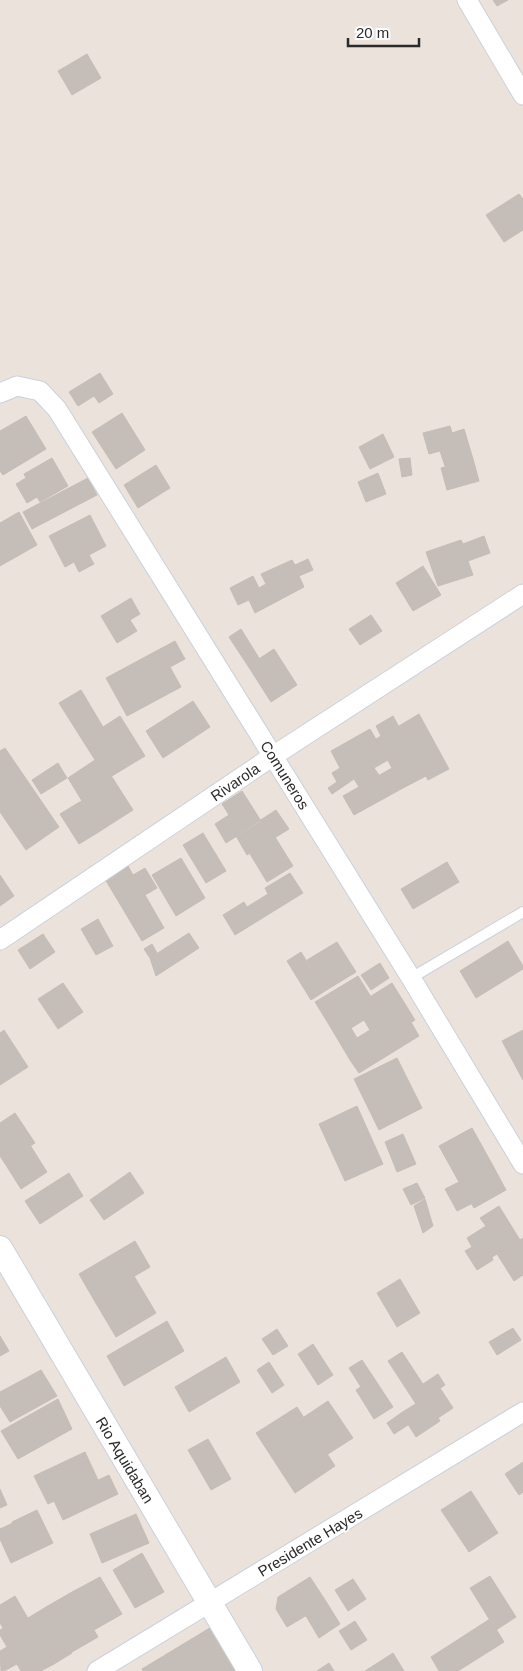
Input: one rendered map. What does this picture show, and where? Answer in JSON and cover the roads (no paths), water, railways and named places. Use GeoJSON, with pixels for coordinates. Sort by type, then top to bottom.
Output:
{"type":"FeatureCollection","features":[{"type":"Feature","properties":{"kind":"street"},"geometry":{"type":"LineString","coordinates":[[467,0],[523,95]]}},
{"type":"Feature","properties":{"kind":"street","name":"Comuneros"},"geometry":{"type":"LineString","coordinates":[[0,393],[18,386],[40,391],[57,409],[411,978],[523,1164]]}},
{"type":"Feature","properties":{"kind":"street","name":"Rivarola"},"geometry":{"type":"LineString","coordinates":[[0,940],[273,756],[523,594]]}},
{"type":"Feature","properties":{"kind":"street","name":"Rio Aquidaban"},"geometry":{"type":"LineString","coordinates":[[0,1248],[250,1671]]}},
{"type":"Feature","properties":{"kind":"street","name":"Presidente Hayes"},"geometry":{"type":"LineString","coordinates":[[97,1671],[523,1412]]}},
{"type":"Feature","properties":{"kind":"lane"},"geometry":{"type":"LineString","coordinates":[[411,978],[523,912]]}}]}
